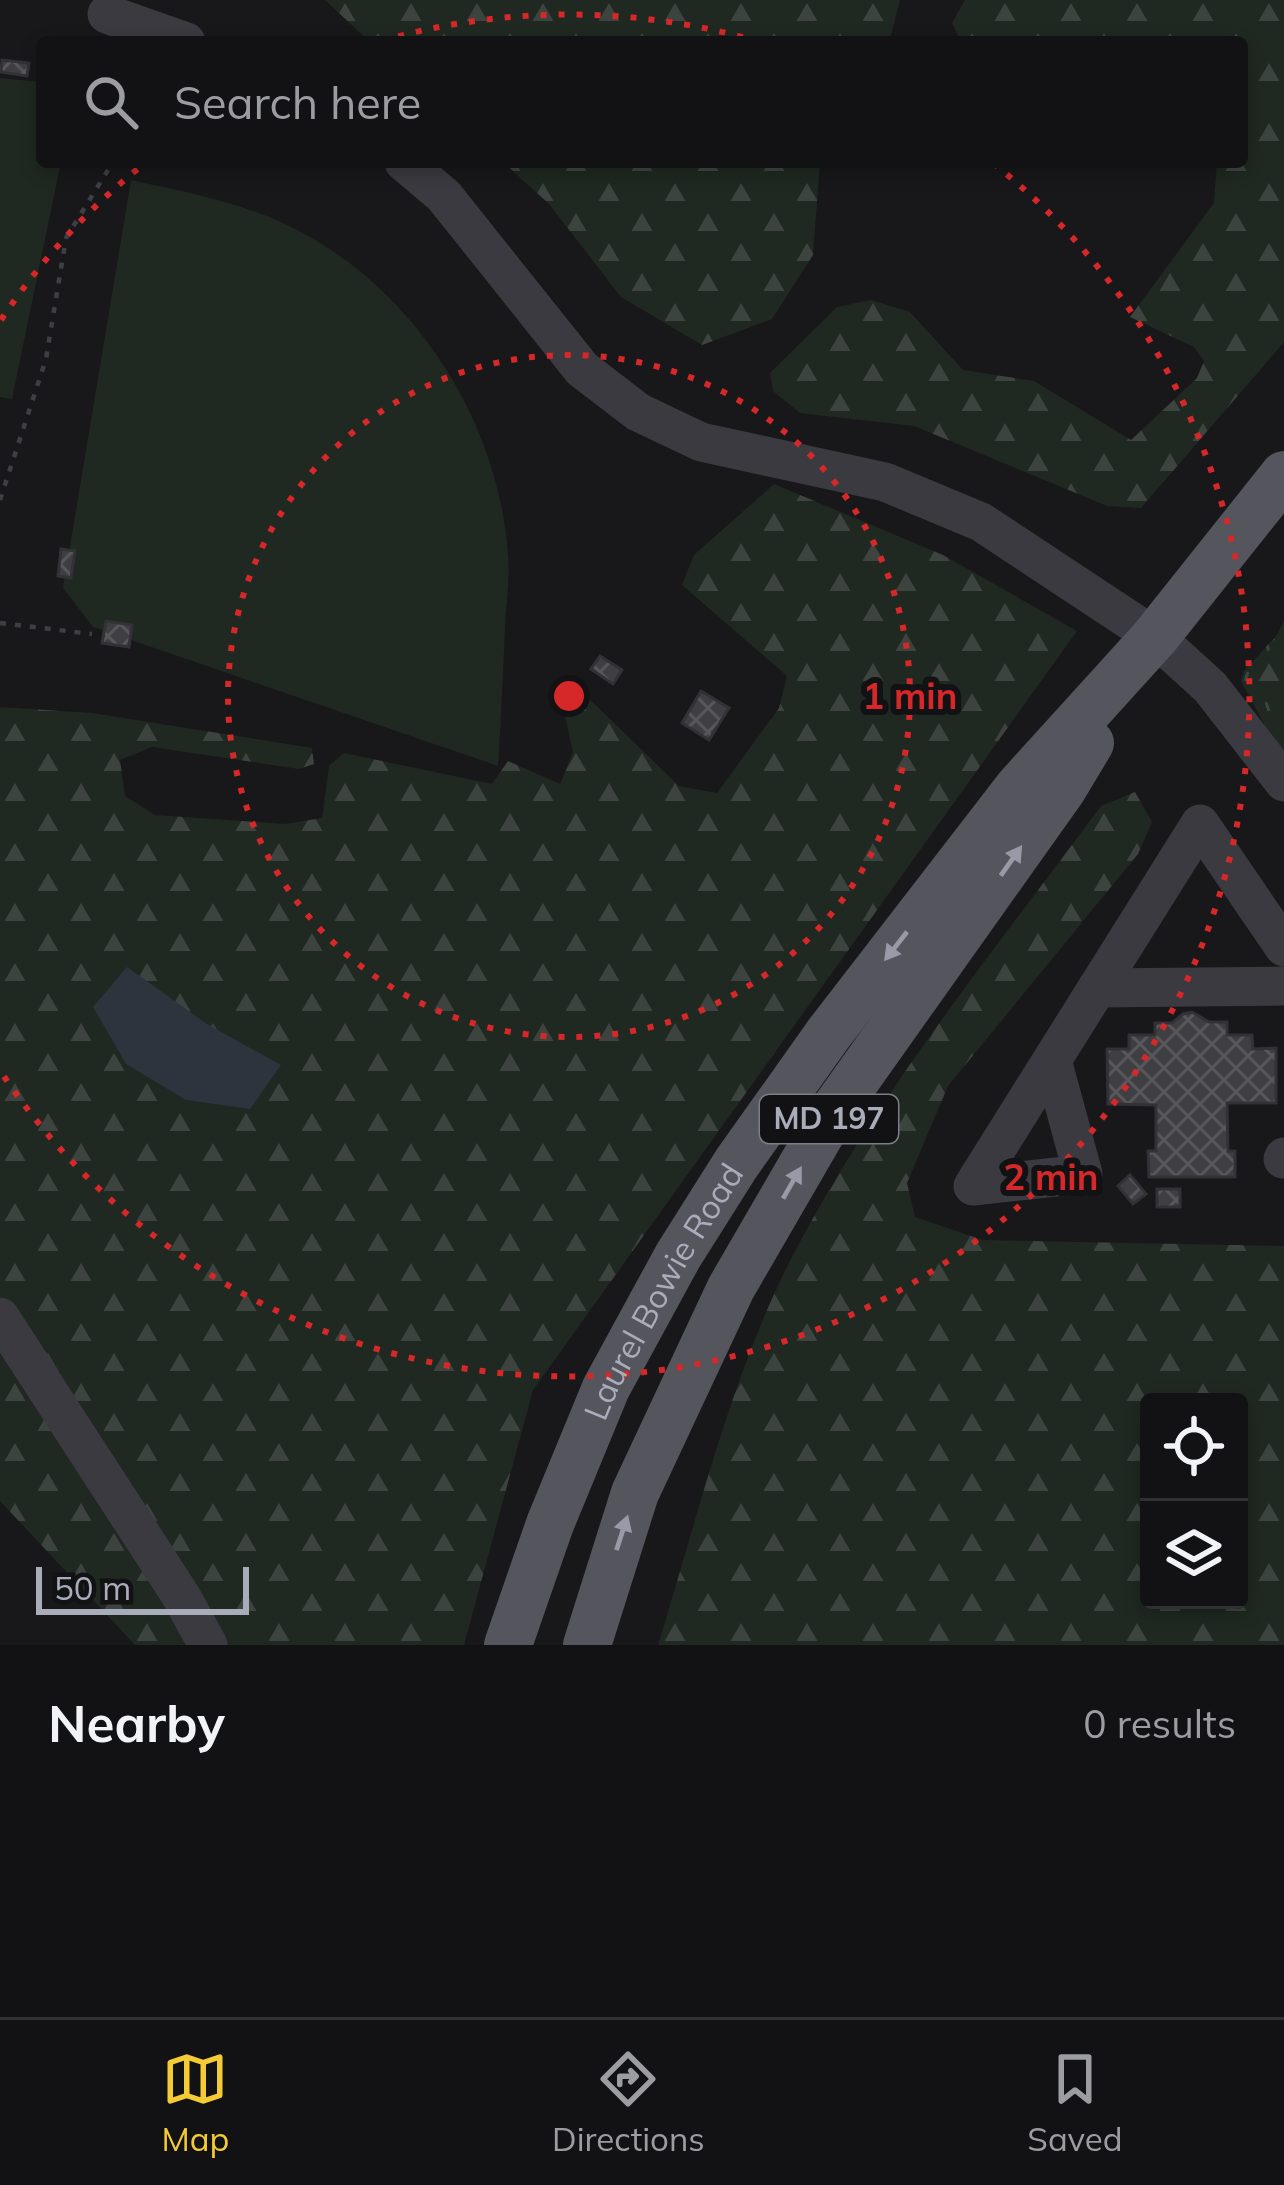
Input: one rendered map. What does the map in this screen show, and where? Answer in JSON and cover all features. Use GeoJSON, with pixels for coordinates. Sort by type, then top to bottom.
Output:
{"type":"FeatureCollection","features":[{"type":"Feature","properties":{"kind":"main road","name":"Laurel Bowie Road"},"geometry":{"type":"LineString","coordinates":[[508,1645],[550,1524],[606,1388],[736,1164],[829,1033],[1019,788],[1155,637],[1284,475]]}},
{"type":"Feature","properties":{"kind":"main road","name":"Laurel Bowie Road"},"geometry":{"type":"LineString","coordinates":[[587,1645],[635,1493],[731,1288],[833,1112],[1063,788],[1155,637]]}},
{"type":"Feature","properties":{"kind":"street"},"geometry":{"type":"LineString","coordinates":[[107,14],[169,36]]}},
{"type":"Feature","properties":{"kind":"street"},"geometry":{"type":"LineString","coordinates":[[411,168],[444,196],[582,369],[638,412],[701,442],[886,482],[981,522],[1155,637],[1210,687],[1284,782]]}},
{"type":"Feature","properties":{"kind":"street"},"geometry":{"type":"LineString","coordinates":[[1052,1060],[1200,824],[1284,947]]}},
{"type":"Feature","properties":{"kind":"street"},"geometry":{"type":"LineString","coordinates":[[1097,988],[1284,986]]}},
{"type":"Feature","properties":{"kind":"street"},"geometry":{"type":"LineString","coordinates":[[0,1317],[208,1645]]}},
{"type":"Feature","properties":{"kind":"path"},"geometry":{"type":"LineString","coordinates":[[0,500],[46,359],[66,238],[109,168]]}},
{"type":"Feature","properties":{"kind":"path"},"geometry":{"type":"LineString","coordinates":[[0,623],[92,634]]}},
{"type":"Feature","properties":{"kind":"green space"},"geometry":{"type":"Polygon","coordinates":[[[325,0],[900,0],[891,36],[364,36],[325,0]]]}},
{"type":"Feature","properties":{"kind":"green space"},"geometry":{"type":"Polygon","coordinates":[[[965,0],[1284,0],[1284,342],[1141,508],[1107,506],[914,426],[800,413],[773,391],[770,373],[837,307],[871,300],[910,312],[963,370],[1034,381],[1131,440],[1197,378],[1204,361],[1194,347],[1130,317],[1214,203],[1217,168],[1248,168],[1248,36],[958,36],[952,23],[965,0]]]}},
{"type":"Feature","properties":{"kind":"green space"},"geometry":{"type":"Polygon","coordinates":[[[0,78],[36,81],[36,168],[60,168],[12,399],[0,397],[0,78]]]}},
{"type":"Feature","properties":{"kind":"green space"},"geometry":{"type":"Polygon","coordinates":[[[510,168],[820,168],[813,255],[772,319],[702,345],[621,297],[549,204],[510,168]]]}},
{"type":"Feature","properties":{"kind":"green space"},"geometry":{"type":"Polygon","coordinates":[[[131,180],[245,208],[327,247],[407,316],[439,358],[487,453],[501,503],[509,573],[498,766],[93,627],[63,588],[131,180]]]}},
{"type":"Feature","properties":{"kind":"green space"},"geometry":{"type":"Polygon","coordinates":[[[774,484],[943,555],[1077,631],[533,1390],[464,1645],[135,1645],[0,1501],[0,707],[92,713],[312,748],[314,764],[299,769],[152,747],[120,760],[125,796],[155,815],[285,824],[322,818],[329,766],[344,753],[492,784],[508,761],[560,784],[573,752],[561,698],[577,687],[679,786],[717,793],[779,708],[787,676],[682,585],[694,555],[774,484]]]}},
{"type":"Feature","properties":{"kind":"green space"},"geometry":{"type":"Polygon","coordinates":[[[1284,621],[1284,730],[1254,680],[1284,621]]]}},
{"type":"Feature","properties":{"kind":"green space"},"geometry":{"type":"Polygon","coordinates":[[[1284,627],[1284,761],[1241,681],[1244,671],[1284,627]]]}},
{"type":"Feature","properties":{"kind":"green space"},"geometry":{"type":"Polygon","coordinates":[[[1135,792],[1152,822],[1138,854],[948,1086],[907,1183],[915,1217],[983,1240],[1284,1246],[1284,1645],[658,1645],[733,1399],[770,1303],[861,1139],[978,970],[1101,806],[1135,792]]]}},
{"type":"Feature","properties":{"kind":"shaded area"},"geometry":{"type":"Polygon","coordinates":[[[127,967],[207,1024],[281,1065],[250,1109],[186,1100],[126,1064],[93,1007],[127,967]]]}},
{"type":"Feature","properties":{"kind":"building"},"geometry":{"type":"Polygon","coordinates":[[[2,60],[29,63],[27,76],[1,72],[2,60]]]}},
{"type":"Feature","properties":{"kind":"building"},"geometry":{"type":"Polygon","coordinates":[[[61,549],[75,551],[71,578],[58,576],[61,549]]]}},
{"type":"Feature","properties":{"kind":"building"},"geometry":{"type":"Polygon","coordinates":[[[106,621],[132,625],[129,647],[102,643],[106,621]]]}},
{"type":"Feature","properties":{"kind":"building"},"geometry":{"type":"Polygon","coordinates":[[[600,656],[622,670],[613,684],[591,669],[600,656]]]}},
{"type":"Feature","properties":{"kind":"building"},"geometry":{"type":"Polygon","coordinates":[[[701,691],[729,708],[709,740],[682,723],[701,691]]]}},
{"type":"Feature","properties":{"kind":"building"},"geometry":{"type":"Polygon","coordinates":[[[1192,1012],[1209,1022],[1227,1022],[1227,1035],[1252,1035],[1253,1049],[1276,1048],[1276,1103],[1227,1103],[1228,1151],[1235,1151],[1235,1177],[1149,1177],[1148,1151],[1156,1151],[1156,1105],[1108,1104],[1107,1049],[1129,1049],[1129,1035],[1155,1035],[1155,1023],[1172,1023],[1192,1012]]]}},
{"type":"Feature","properties":{"kind":"building"},"geometry":{"type":"Polygon","coordinates":[[[1130,1175],[1146,1194],[1133,1204],[1118,1186],[1130,1175]]]}},
{"type":"Feature","properties":{"kind":"building"},"geometry":{"type":"Polygon","coordinates":[[[1157,1189],[1180,1189],[1180,1207],[1157,1207],[1157,1189]]]}}]}
